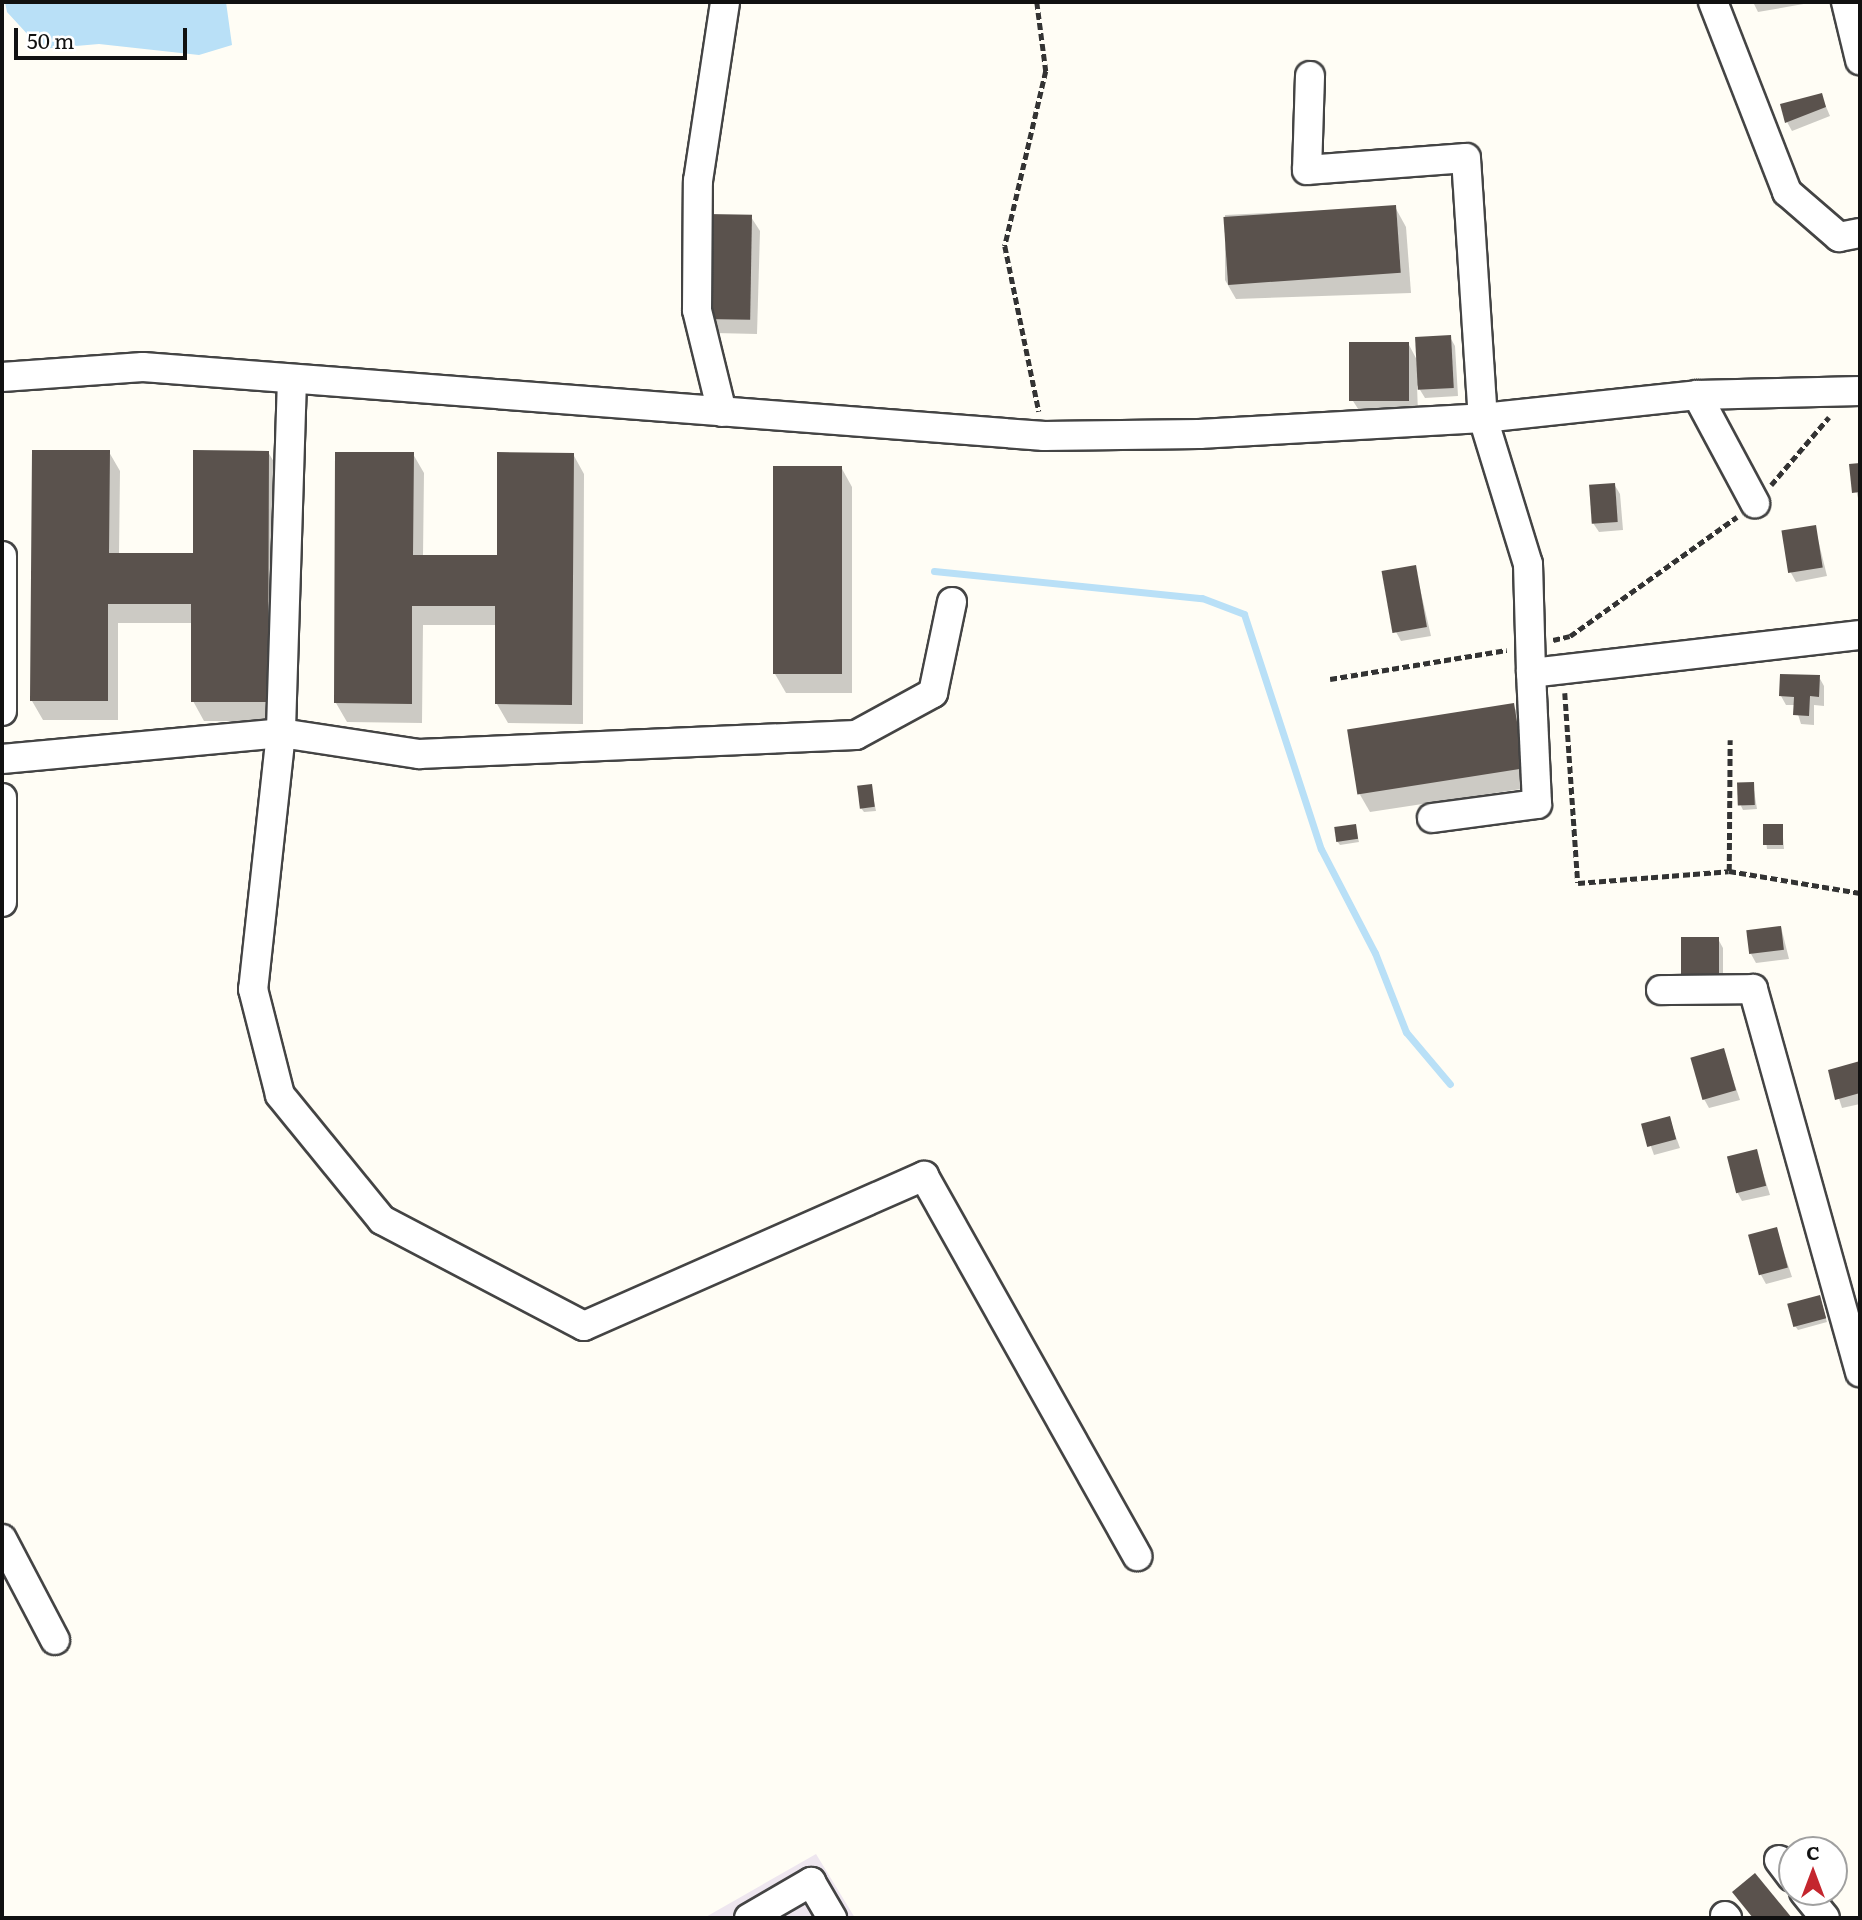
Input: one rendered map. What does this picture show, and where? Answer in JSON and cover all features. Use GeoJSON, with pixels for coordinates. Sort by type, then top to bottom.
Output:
{"type":"FeatureCollection","features":[{"type":"Feature","properties":{"kind":"street"},"geometry":{"type":"LineString","coordinates":[[722,412],[697,310],[698,194],[726,2]]}},
{"type":"Feature","properties":{"kind":"street"},"geometry":{"type":"LineString","coordinates":[[1713,2],[1787,192],[1839,237],[1860,233]]}},
{"type":"Feature","properties":{"kind":"street"},"geometry":{"type":"LineString","coordinates":[[1846,2],[1860,60]]}},
{"type":"Feature","properties":{"kind":"street"},"geometry":{"type":"LineString","coordinates":[[1310,75],[1307,170],[1466,158],[1483,418],[1528,564],[1537,803],[1432,818]]}},
{"type":"Feature","properties":{"kind":"street"},"geometry":{"type":"LineString","coordinates":[[2,377],[143,368],[1044,436],[1199,434],[1483,418],[1697,395],[1855,392]]}},
{"type":"Feature","properties":{"kind":"street"},"geometry":{"type":"LineString","coordinates":[[292,379],[281,733],[253,989],[280,1095],[382,1220],[584,1326],[924,1176],[1136,1556]]}},
{"type":"Feature","properties":{"kind":"street"},"geometry":{"type":"LineString","coordinates":[[1697,395],[1755,503]]}},
{"type":"Feature","properties":{"kind":"street"},"geometry":{"type":"LineString","coordinates":[[2,556],[2,711]]}},
{"type":"Feature","properties":{"kind":"street"},"geometry":{"type":"LineString","coordinates":[[2,759],[281,733],[419,754],[856,734],[933,693],[952,602]]}},
{"type":"Feature","properties":{"kind":"street"},"geometry":{"type":"LineString","coordinates":[[1531,659],[1563,669],[1860,635]]}},
{"type":"Feature","properties":{"kind":"street"},"geometry":{"type":"LineString","coordinates":[[2,798],[2,902]]}},
{"type":"Feature","properties":{"kind":"street"},"geometry":{"type":"LineString","coordinates":[[1661,990],[1753,989],[1860,1372]]}},
{"type":"Feature","properties":{"kind":"street"},"geometry":{"type":"LineString","coordinates":[[2,1539],[55,1640]]}},
{"type":"Feature","properties":{"kind":"street"},"geometry":{"type":"LineString","coordinates":[[749,1918],[810,1882],[832,1918]]}},
{"type":"Feature","properties":{"kind":"path"},"geometry":{"type":"LineString","coordinates":[[1037,2],[1046,71],[1005,246],[1044,436]]}},
{"type":"Feature","properties":{"kind":"path"},"geometry":{"type":"LineString","coordinates":[[1331,679],[1531,659],[1570,636],[1755,503],[1855,392]]}},
{"type":"Feature","properties":{"kind":"path"},"geometry":{"type":"LineString","coordinates":[[1563,669],[1578,883],[1730,871],[1860,893]]}},
{"type":"Feature","properties":{"kind":"path"},"geometry":{"type":"LineString","coordinates":[[1730,740],[1730,871]]}},
{"type":"Feature","properties":{"kind":"shaded area"},"geometry":{"type":"Polygon","coordinates":[[[816,1854],[855,1918],[704,1918],[816,1854]]]}},
{"type":"Feature","properties":{"kind":"water"},"geometry":{"type":"Polygon","coordinates":[[[5,2],[226,2],[232,45],[199,55],[99,44],[41,49],[7,12],[5,2]]]}},
{"type":"Feature","properties":{"kind":"building"},"geometry":{"type":"Polygon","coordinates":[[[1822,93],[1826,107],[1785,123],[1780,104],[1822,93]]]}},
{"type":"Feature","properties":{"kind":"building"},"geometry":{"type":"Polygon","coordinates":[[[1396,205],[1401,273],[1228,285],[1223,217],[1396,205]]]}},
{"type":"Feature","properties":{"kind":"building"},"geometry":{"type":"Polygon","coordinates":[[[707,214],[752,215],[750,320],[705,319],[707,214]]]}},
{"type":"Feature","properties":{"kind":"building"},"geometry":{"type":"Polygon","coordinates":[[[1451,335],[1454,388],[1418,390],[1415,337],[1451,335]]]}},
{"type":"Feature","properties":{"kind":"building"},"geometry":{"type":"Polygon","coordinates":[[[1349,342],[1409,342],[1409,401],[1349,401],[1349,342]]]}},
{"type":"Feature","properties":{"kind":"building"},"geometry":{"type":"Polygon","coordinates":[[[32,450],[110,450],[109,553],[193,553],[193,450],[269,451],[268,702],[191,702],[191,604],[108,604],[108,701],[30,701],[32,450]]]}},
{"type":"Feature","properties":{"kind":"building"},"geometry":{"type":"Polygon","coordinates":[[[335,452],[414,452],[413,555],[497,555],[497,452],[574,453],[572,705],[495,704],[495,606],[412,606],[412,704],[334,703],[335,452]]]}},
{"type":"Feature","properties":{"kind":"building"},"geometry":{"type":"Polygon","coordinates":[[[1860,463],[1860,492],[1852,493],[1849,464],[1860,463]]]}},
{"type":"Feature","properties":{"kind":"building"},"geometry":{"type":"Polygon","coordinates":[[[773,466],[842,466],[842,674],[773,674],[773,466]]]}},
{"type":"Feature","properties":{"kind":"building"},"geometry":{"type":"Polygon","coordinates":[[[1615,483],[1618,522],[1592,524],[1589,485],[1615,483]]]}},
{"type":"Feature","properties":{"kind":"building"},"geometry":{"type":"Polygon","coordinates":[[[1816,525],[1823,567],[1788,573],[1781,530],[1816,525]]]}},
{"type":"Feature","properties":{"kind":"building"},"geometry":{"type":"Polygon","coordinates":[[[1416,565],[1427,627],[1392,633],[1382,571],[1416,565]]]}},
{"type":"Feature","properties":{"kind":"building"},"geometry":{"type":"Polygon","coordinates":[[[1780,674],[1820,675],[1819,697],[1810,696],[1809,716],[1793,715],[1794,697],[1779,696],[1780,674]]]}},
{"type":"Feature","properties":{"kind":"building"},"geometry":{"type":"Polygon","coordinates":[[[1514,703],[1524,768],[1357,795],[1347,729],[1514,703]]]}},
{"type":"Feature","properties":{"kind":"building"},"geometry":{"type":"Polygon","coordinates":[[[1754,782],[1755,805],[1738,806],[1737,783],[1754,782]]]}},
{"type":"Feature","properties":{"kind":"building"},"geometry":{"type":"Polygon","coordinates":[[[872,784],[875,807],[860,809],[857,786],[872,784]]]}},
{"type":"Feature","properties":{"kind":"building"},"geometry":{"type":"Polygon","coordinates":[[[1356,824],[1358,839],[1336,842],[1334,827],[1356,824]]]}},
{"type":"Feature","properties":{"kind":"building"},"geometry":{"type":"Polygon","coordinates":[[[1763,824],[1783,824],[1783,845],[1763,845],[1763,824]]]}},
{"type":"Feature","properties":{"kind":"building"},"geometry":{"type":"Polygon","coordinates":[[[1781,926],[1784,950],[1749,954],[1746,930],[1781,926]]]}},
{"type":"Feature","properties":{"kind":"building"},"geometry":{"type":"Polygon","coordinates":[[[1681,937],[1719,937],[1719,975],[1681,975],[1681,937]]]}},
{"type":"Feature","properties":{"kind":"building"},"geometry":{"type":"Polygon","coordinates":[[[1724,1048],[1736,1090],[1702,1100],[1690,1058],[1724,1048]]]}},
{"type":"Feature","properties":{"kind":"building"},"geometry":{"type":"Polygon","coordinates":[[[1860,1061],[1860,1093],[1835,1100],[1828,1070],[1860,1061]]]}},
{"type":"Feature","properties":{"kind":"building"},"geometry":{"type":"Polygon","coordinates":[[[1670,1116],[1676,1139],[1647,1147],[1641,1124],[1670,1116]]]}},
{"type":"Feature","properties":{"kind":"building"},"geometry":{"type":"Polygon","coordinates":[[[1757,1149],[1766,1186],[1736,1193],[1727,1156],[1757,1149]]]}},
{"type":"Feature","properties":{"kind":"building"},"geometry":{"type":"Polygon","coordinates":[[[1777,1227],[1788,1268],[1759,1275],[1748,1235],[1777,1227]]]}},
{"type":"Feature","properties":{"kind":"building"},"geometry":{"type":"Polygon","coordinates":[[[1820,1295],[1826,1318],[1793,1327],[1787,1304],[1820,1295]]]}},
{"type":"Feature","properties":{"kind":"building"},"geometry":{"type":"Polygon","coordinates":[[[1755,1873],[1778,1901],[1778,1906],[1782,1906],[1792,1918],[1753,1918],[1732,1892],[1755,1873]]]}},
{"type":"Feature","properties":{"kind":"waterway"},"geometry":{"type":"LineString","coordinates":[[934,571],[1202,598],[1244,614],[1321,849],[1375,953],[1406,1032],[1450,1084]]}}]}
